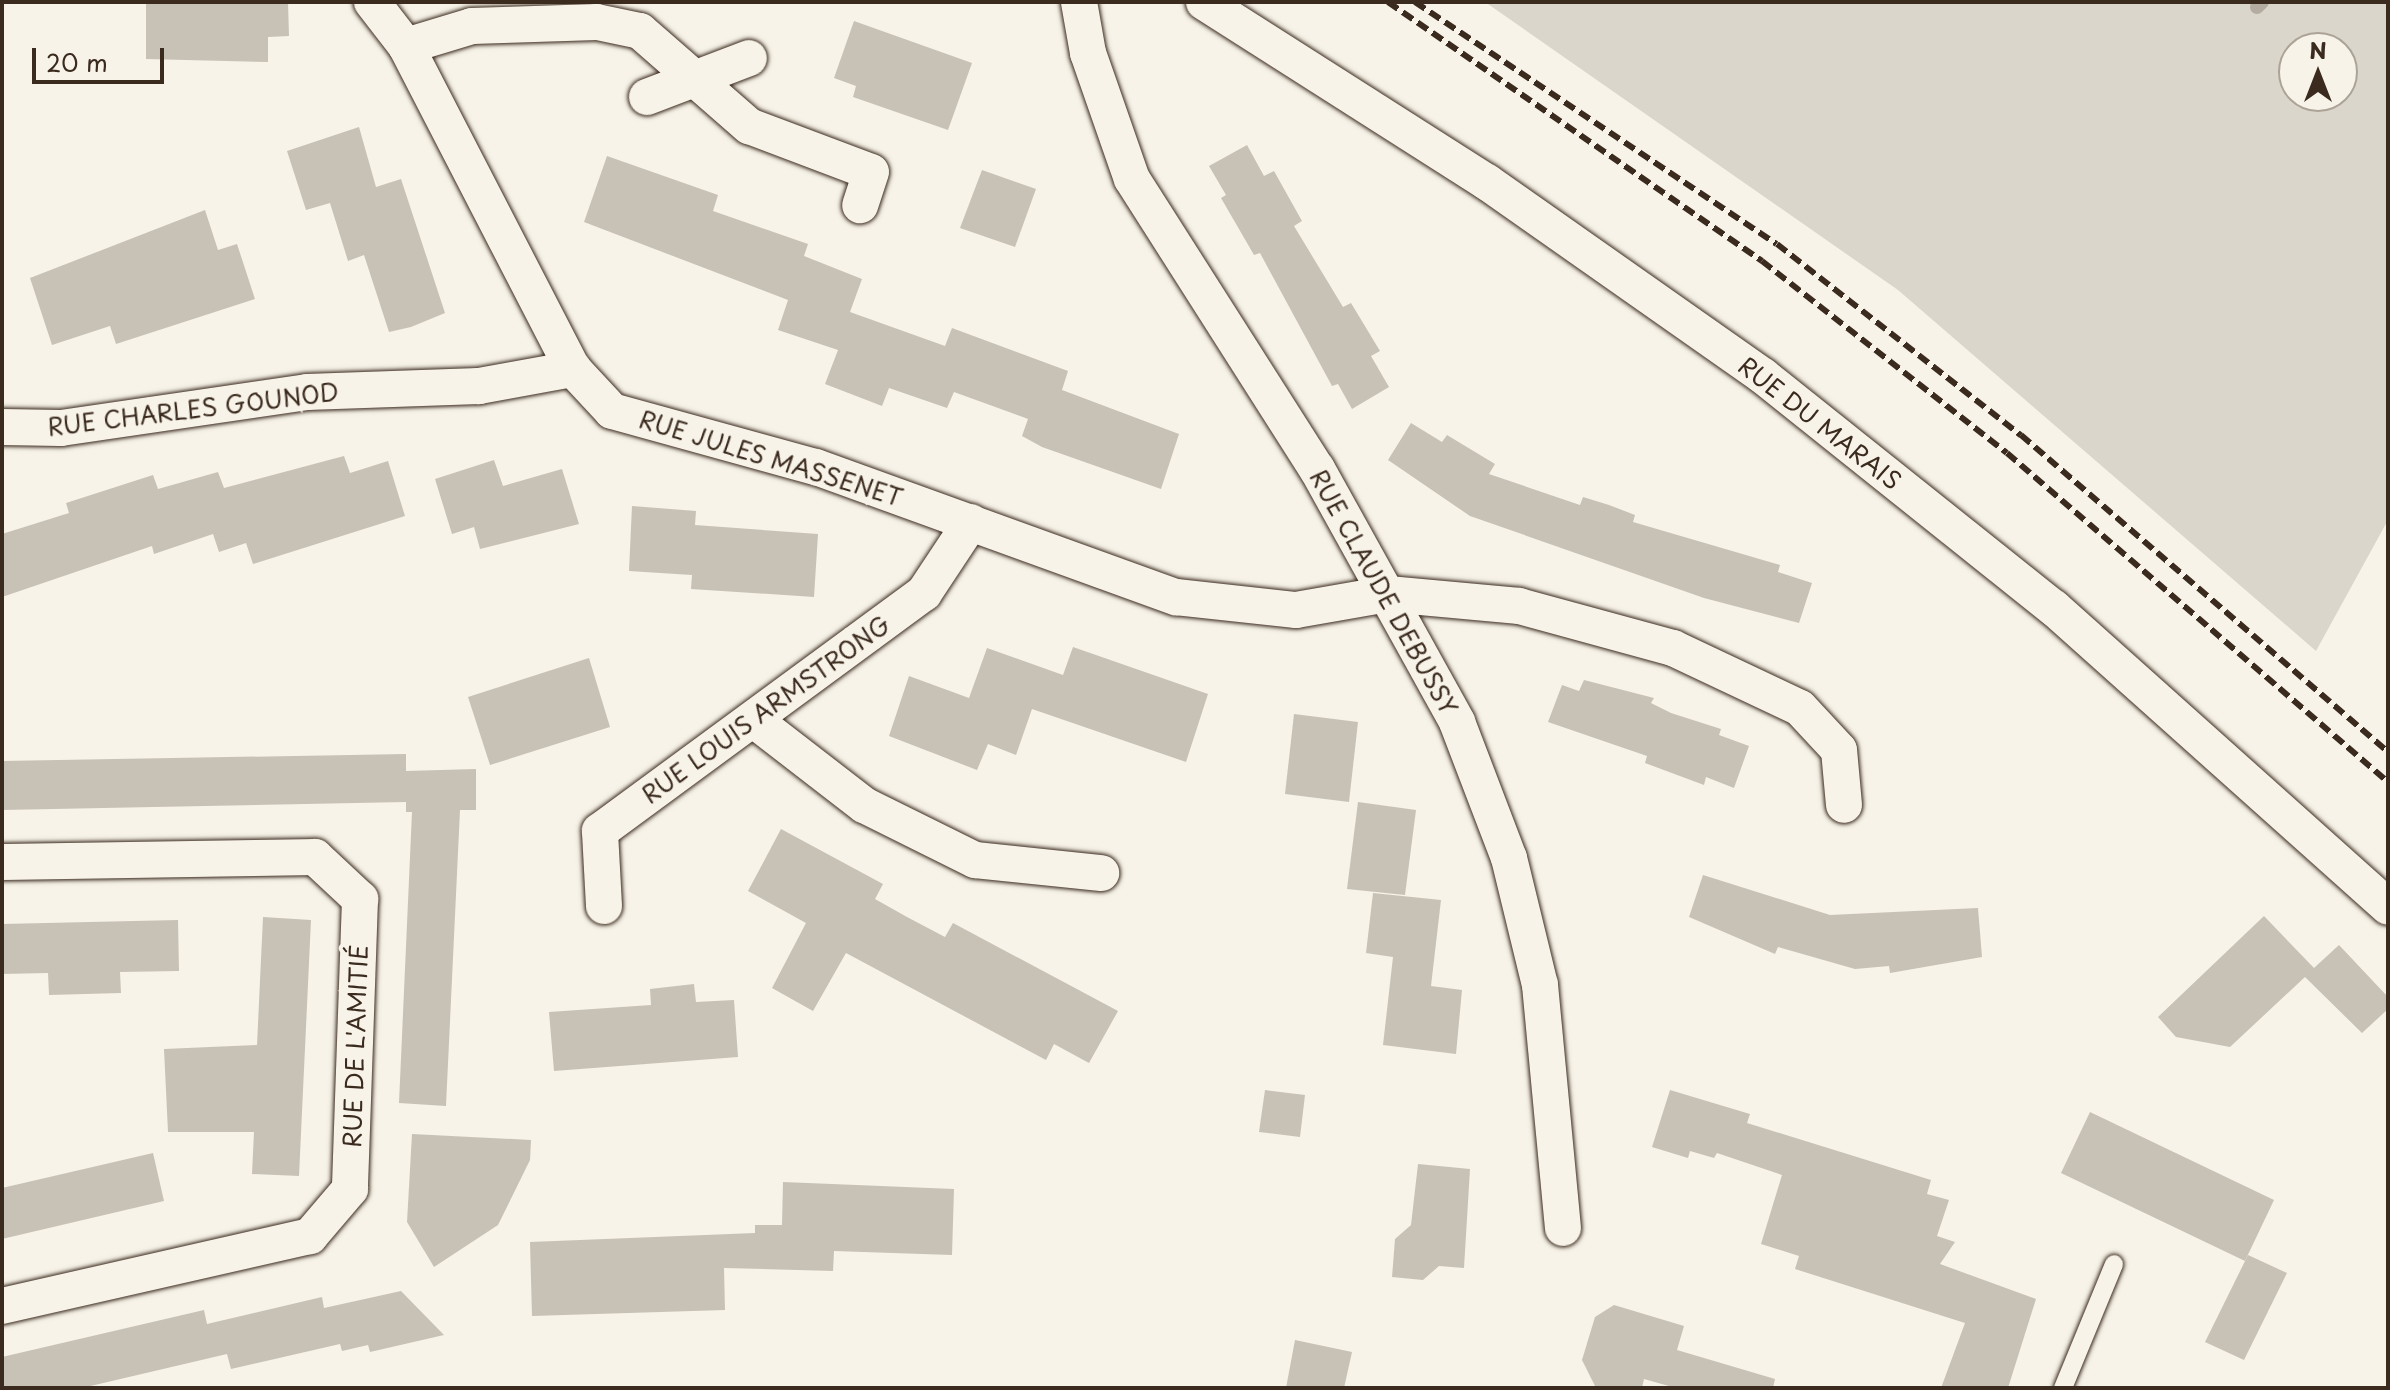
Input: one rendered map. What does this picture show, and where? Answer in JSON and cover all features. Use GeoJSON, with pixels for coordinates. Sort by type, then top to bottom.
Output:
{"type":"FeatureCollection","features":[{"type":"Feature","properties":{"kind":"street","name":"RUE JULES MASSENET"},"geometry":{"type":"LineString","coordinates":[[372,2],[406,46],[573,369],[612,411],[816,467],[1176,597],[1296,610],[1388,594],[1519,606],[1673,648],[1800,708],[1839,750],[1844,805]]}},
{"type":"Feature","properties":{"kind":"street","name":"RUE CLAUDE DEBUSSY"},"geometry":{"type":"LineString","coordinates":[[1079,2],[1088,53],[1132,179],[1317,469],[1457,722],[1509,858],[1540,985],[1563,1228]]}},
{"type":"Feature","properties":{"kind":"street","name":"RUE DU MARAIS"},"geometry":{"type":"LineString","coordinates":[[1204,2],[1487,182],[1763,376],[2054,608],[2388,907]]}},
{"type":"Feature","properties":{"kind":"street"},"geometry":{"type":"LineString","coordinates":[[406,46],[472,26],[597,22],[640,31],[749,126],[871,172],[860,205]]}},
{"type":"Feature","properties":{"kind":"street"},"geometry":{"type":"LineString","coordinates":[[647,97],[749,58]]}},
{"type":"Feature","properties":{"kind":"street","name":"RUE CHARLES GOUNOD"},"geometry":{"type":"LineString","coordinates":[[2,427],[61,428],[307,392],[479,386],[573,369]]}},
{"type":"Feature","properties":{"kind":"street","name":"RUE LOUIS ARMSTRONG"},"geometry":{"type":"LineString","coordinates":[[604,906],[600,831],[924,593],[971,522]]}},
{"type":"Feature","properties":{"kind":"street"},"geometry":{"type":"LineString","coordinates":[[754,720],[864,805],[975,860],[1101,873]]}},
{"type":"Feature","properties":{"kind":"street","name":"RUE DE L'AMITIÉ"},"geometry":{"type":"LineString","coordinates":[[2,862],[315,857],[360,899],[350,1189],[310,1236],[2,1306]]}},
{"type":"Feature","properties":{"kind":"lane"},"geometry":{"type":"LineString","coordinates":[[2063,1388],[2114,1264]]}},
{"type":"Feature","properties":{"kind":"shaded area"},"geometry":{"type":"Polygon","coordinates":[[[1485,2],[2388,2],[2388,520],[2316,651],[1898,290],[1485,2]]]}},
{"type":"Feature","properties":{"kind":"building"},"geometry":{"type":"Polygon","coordinates":[[[146,2],[288,2],[289,36],[268,37],[268,62],[146,59],[146,2]]]}},
{"type":"Feature","properties":{"kind":"building"},"geometry":{"type":"Polygon","coordinates":[[[854,21],[972,63],[948,130],[853,97],[856,86],[834,78],[854,21]]]}},
{"type":"Feature","properties":{"kind":"building"},"geometry":{"type":"Polygon","coordinates":[[[359,127],[376,187],[401,179],[445,313],[389,332],[364,255],[348,261],[330,203],[306,210],[287,151],[359,127]]]}},
{"type":"Feature","properties":{"kind":"building"},"geometry":{"type":"Polygon","coordinates":[[[1247,145],[1264,176],[1274,171],[1302,221],[1294,226],[1343,307],[1351,303],[1380,351],[1371,356],[1389,387],[1352,409],[1338,384],[1332,386],[1260,253],[1254,255],[1221,198],[1226,195],[1209,166],[1247,145]]]}},
{"type":"Feature","properties":{"kind":"building"},"geometry":{"type":"Polygon","coordinates":[[[607,156],[718,195],[713,211],[808,244],[804,256],[862,279],[850,312],[945,346],[952,328],[1068,371],[1062,390],[1179,434],[1161,489],[1042,447],[1022,436],[1028,419],[954,392],[947,408],[889,388],[882,406],[825,384],[838,350],[778,330],[788,300],[584,222],[607,156]]]}},
{"type":"Feature","properties":{"kind":"building"},"geometry":{"type":"Polygon","coordinates":[[[982,170],[1036,189],[1015,247],[960,228],[982,170]]]}},
{"type":"Feature","properties":{"kind":"building"},"geometry":{"type":"Polygon","coordinates":[[[205,210],[218,250],[237,244],[255,299],[116,344],[110,326],[52,345],[30,278],[205,210]]]}},
{"type":"Feature","properties":{"kind":"building"},"geometry":{"type":"Polygon","coordinates":[[[1411,423],[1442,442],[1447,435],[1495,464],[1489,474],[1580,505],[1583,497],[1609,505],[1635,515],[1633,522],[1780,565],[1778,572],[1812,583],[1799,623],[1704,598],[1470,516],[1388,460],[1411,423]]]}},
{"type":"Feature","properties":{"kind":"building"},"geometry":{"type":"Polygon","coordinates":[[[344,456],[350,473],[388,461],[405,516],[253,564],[246,543],[219,552],[213,534],[154,554],[152,546],[2,597],[2,534],[69,513],[66,503],[153,475],[158,489],[218,472],[224,488],[344,456]]]}},
{"type":"Feature","properties":{"kind":"building"},"geometry":{"type":"Polygon","coordinates":[[[494,460],[503,486],[562,469],[579,524],[480,549],[474,527],[452,534],[435,479],[494,460]]]}},
{"type":"Feature","properties":{"kind":"building"},"geometry":{"type":"Polygon","coordinates":[[[632,506],[696,511],[695,525],[818,534],[814,597],[691,589],[692,575],[629,571],[632,506]]]}},
{"type":"Feature","properties":{"kind":"building"},"geometry":{"type":"Polygon","coordinates":[[[1073,647],[1208,694],[1186,762],[1032,709],[1016,755],[988,744],[977,770],[889,736],[909,676],[969,698],[987,648],[1063,675],[1073,647]]]}},
{"type":"Feature","properties":{"kind":"building"},"geometry":{"type":"Polygon","coordinates":[[[589,658],[610,727],[490,765],[468,697],[589,658]]]}},
{"type":"Feature","properties":{"kind":"building"},"geometry":{"type":"Polygon","coordinates":[[[1584,680],[1654,698],[1651,703],[1671,713],[1721,729],[1719,735],[1749,746],[1734,788],[1706,777],[1704,785],[1645,763],[1647,756],[1548,722],[1562,685],[1579,691],[1584,680]]]}},
{"type":"Feature","properties":{"kind":"building"},"geometry":{"type":"Polygon","coordinates":[[[1294,714],[1358,722],[1349,802],[1285,794],[1294,714]]]}},
{"type":"Feature","properties":{"kind":"building"},"geometry":{"type":"Polygon","coordinates":[[[406,754],[406,771],[476,769],[476,810],[460,810],[446,1106],[399,1103],[412,812],[406,812],[406,802],[2,810],[2,761],[406,754]]]}},
{"type":"Feature","properties":{"kind":"building"},"geometry":{"type":"Polygon","coordinates":[[[1358,802],[1416,810],[1405,895],[1347,889],[1358,802]]]}},
{"type":"Feature","properties":{"kind":"building"},"geometry":{"type":"Polygon","coordinates":[[[781,829],[883,884],[875,899],[907,917],[945,937],[953,923],[1118,1011],[1089,1063],[1054,1044],[1046,1060],[846,953],[813,1011],[772,988],[806,923],[748,891],[781,829]]]}},
{"type":"Feature","properties":{"kind":"building"},"geometry":{"type":"Polygon","coordinates":[[[1703,875],[1830,915],[1978,908],[1982,957],[1890,973],[1889,966],[1855,969],[1778,947],[1775,954],[1689,917],[1703,875]]]}},
{"type":"Feature","properties":{"kind":"building"},"geometry":{"type":"Polygon","coordinates":[[[1373,893],[1441,900],[1431,986],[1462,990],[1456,1054],[1383,1045],[1393,957],[1366,953],[1373,893]]]}},
{"type":"Feature","properties":{"kind":"building"},"geometry":{"type":"Polygon","coordinates":[[[2264,916],[2314,968],[2339,945],[2388,997],[2388,1009],[2362,1033],[2305,977],[2230,1047],[2176,1037],[2158,1017],[2264,916]]]}},
{"type":"Feature","properties":{"kind":"building"},"geometry":{"type":"Polygon","coordinates":[[[263,917],[311,920],[299,1176],[252,1174],[254,1132],[168,1132],[164,1049],[257,1045],[263,917]]]}},
{"type":"Feature","properties":{"kind":"building"},"geometry":{"type":"Polygon","coordinates":[[[178,920],[179,971],[120,972],[121,993],[49,995],[48,973],[2,974],[2,924],[178,920]]]}},
{"type":"Feature","properties":{"kind":"building"},"geometry":{"type":"Polygon","coordinates":[[[694,984],[696,1002],[734,1000],[738,1057],[554,1071],[549,1012],[651,1005],[650,989],[694,984]]]}},
{"type":"Feature","properties":{"kind":"building"},"geometry":{"type":"Polygon","coordinates":[[[1265,1090],[1305,1095],[1300,1137],[1259,1132],[1265,1090]]]}},
{"type":"Feature","properties":{"kind":"building"},"geometry":{"type":"Polygon","coordinates":[[[1670,1090],[1750,1114],[1747,1123],[1931,1180],[1927,1194],[1949,1200],[1937,1236],[1955,1242],[1940,1264],[2036,1299],[2008,1388],[1941,1388],[1965,1323],[1795,1269],[1799,1256],[1761,1244],[1782,1175],[1717,1153],[1714,1158],[1690,1151],[1688,1158],[1652,1147],[1670,1090]]]}},
{"type":"Feature","properties":{"kind":"building"},"geometry":{"type":"Polygon","coordinates":[[[2090,1112],[2274,1200],[2245,1261],[2061,1173],[2090,1112]]]}},
{"type":"Feature","properties":{"kind":"building"},"geometry":{"type":"Polygon","coordinates":[[[412,1134],[531,1140],[530,1160],[498,1225],[434,1267],[407,1222],[412,1134]]]}},
{"type":"Feature","properties":{"kind":"building"},"geometry":{"type":"Polygon","coordinates":[[[153,1153],[164,1201],[2,1239],[2,1188],[153,1153]]]}},
{"type":"Feature","properties":{"kind":"building"},"geometry":{"type":"Polygon","coordinates":[[[1418,1164],[1470,1169],[1464,1268],[1439,1266],[1423,1280],[1392,1277],[1395,1239],[1411,1225],[1418,1164]]]}},
{"type":"Feature","properties":{"kind":"building"},"geometry":{"type":"Polygon","coordinates":[[[783,1182],[954,1189],[952,1255],[834,1251],[833,1271],[724,1268],[725,1310],[532,1316],[530,1242],[755,1233],[755,1225],[782,1225],[783,1182]]]}},
{"type":"Feature","properties":{"kind":"building"},"geometry":{"type":"Polygon","coordinates":[[[2248,1255],[2287,1273],[2244,1360],[2205,1342],[2248,1255]]]}},
{"type":"Feature","properties":{"kind":"building"},"geometry":{"type":"Polygon","coordinates":[[[401,1291],[444,1335],[370,1352],[368,1345],[342,1351],[340,1344],[231,1369],[227,1354],[82,1388],[2,1388],[2,1357],[204,1310],[207,1324],[322,1297],[324,1308],[401,1291]]]}},
{"type":"Feature","properties":{"kind":"building"},"geometry":{"type":"Polygon","coordinates":[[[1614,1305],[1684,1326],[1677,1350],[1775,1379],[1773,1388],[1676,1388],[1644,1379],[1642,1388],[1596,1388],[1582,1360],[1595,1317],[1614,1305]]]}},
{"type":"Feature","properties":{"kind":"building"},"geometry":{"type":"Polygon","coordinates":[[[1295,1340],[1352,1352],[1344,1388],[1286,1388],[1295,1340]]]}},
{"type":"Feature","properties":{"kind":"waterway"},"geometry":{"type":"LineString","coordinates":[[2257,7],[2262,2]]}},
{"type":"Feature","properties":{"kind":"railway"},"geometry":{"type":"LineString","coordinates":[[1388,2],[1762,261],[2007,453],[2388,782]]}},
{"type":"Feature","properties":{"kind":"railway"},"geometry":{"type":"LineString","coordinates":[[1415,2],[1777,244],[2021,435],[2388,752]]}}]}
